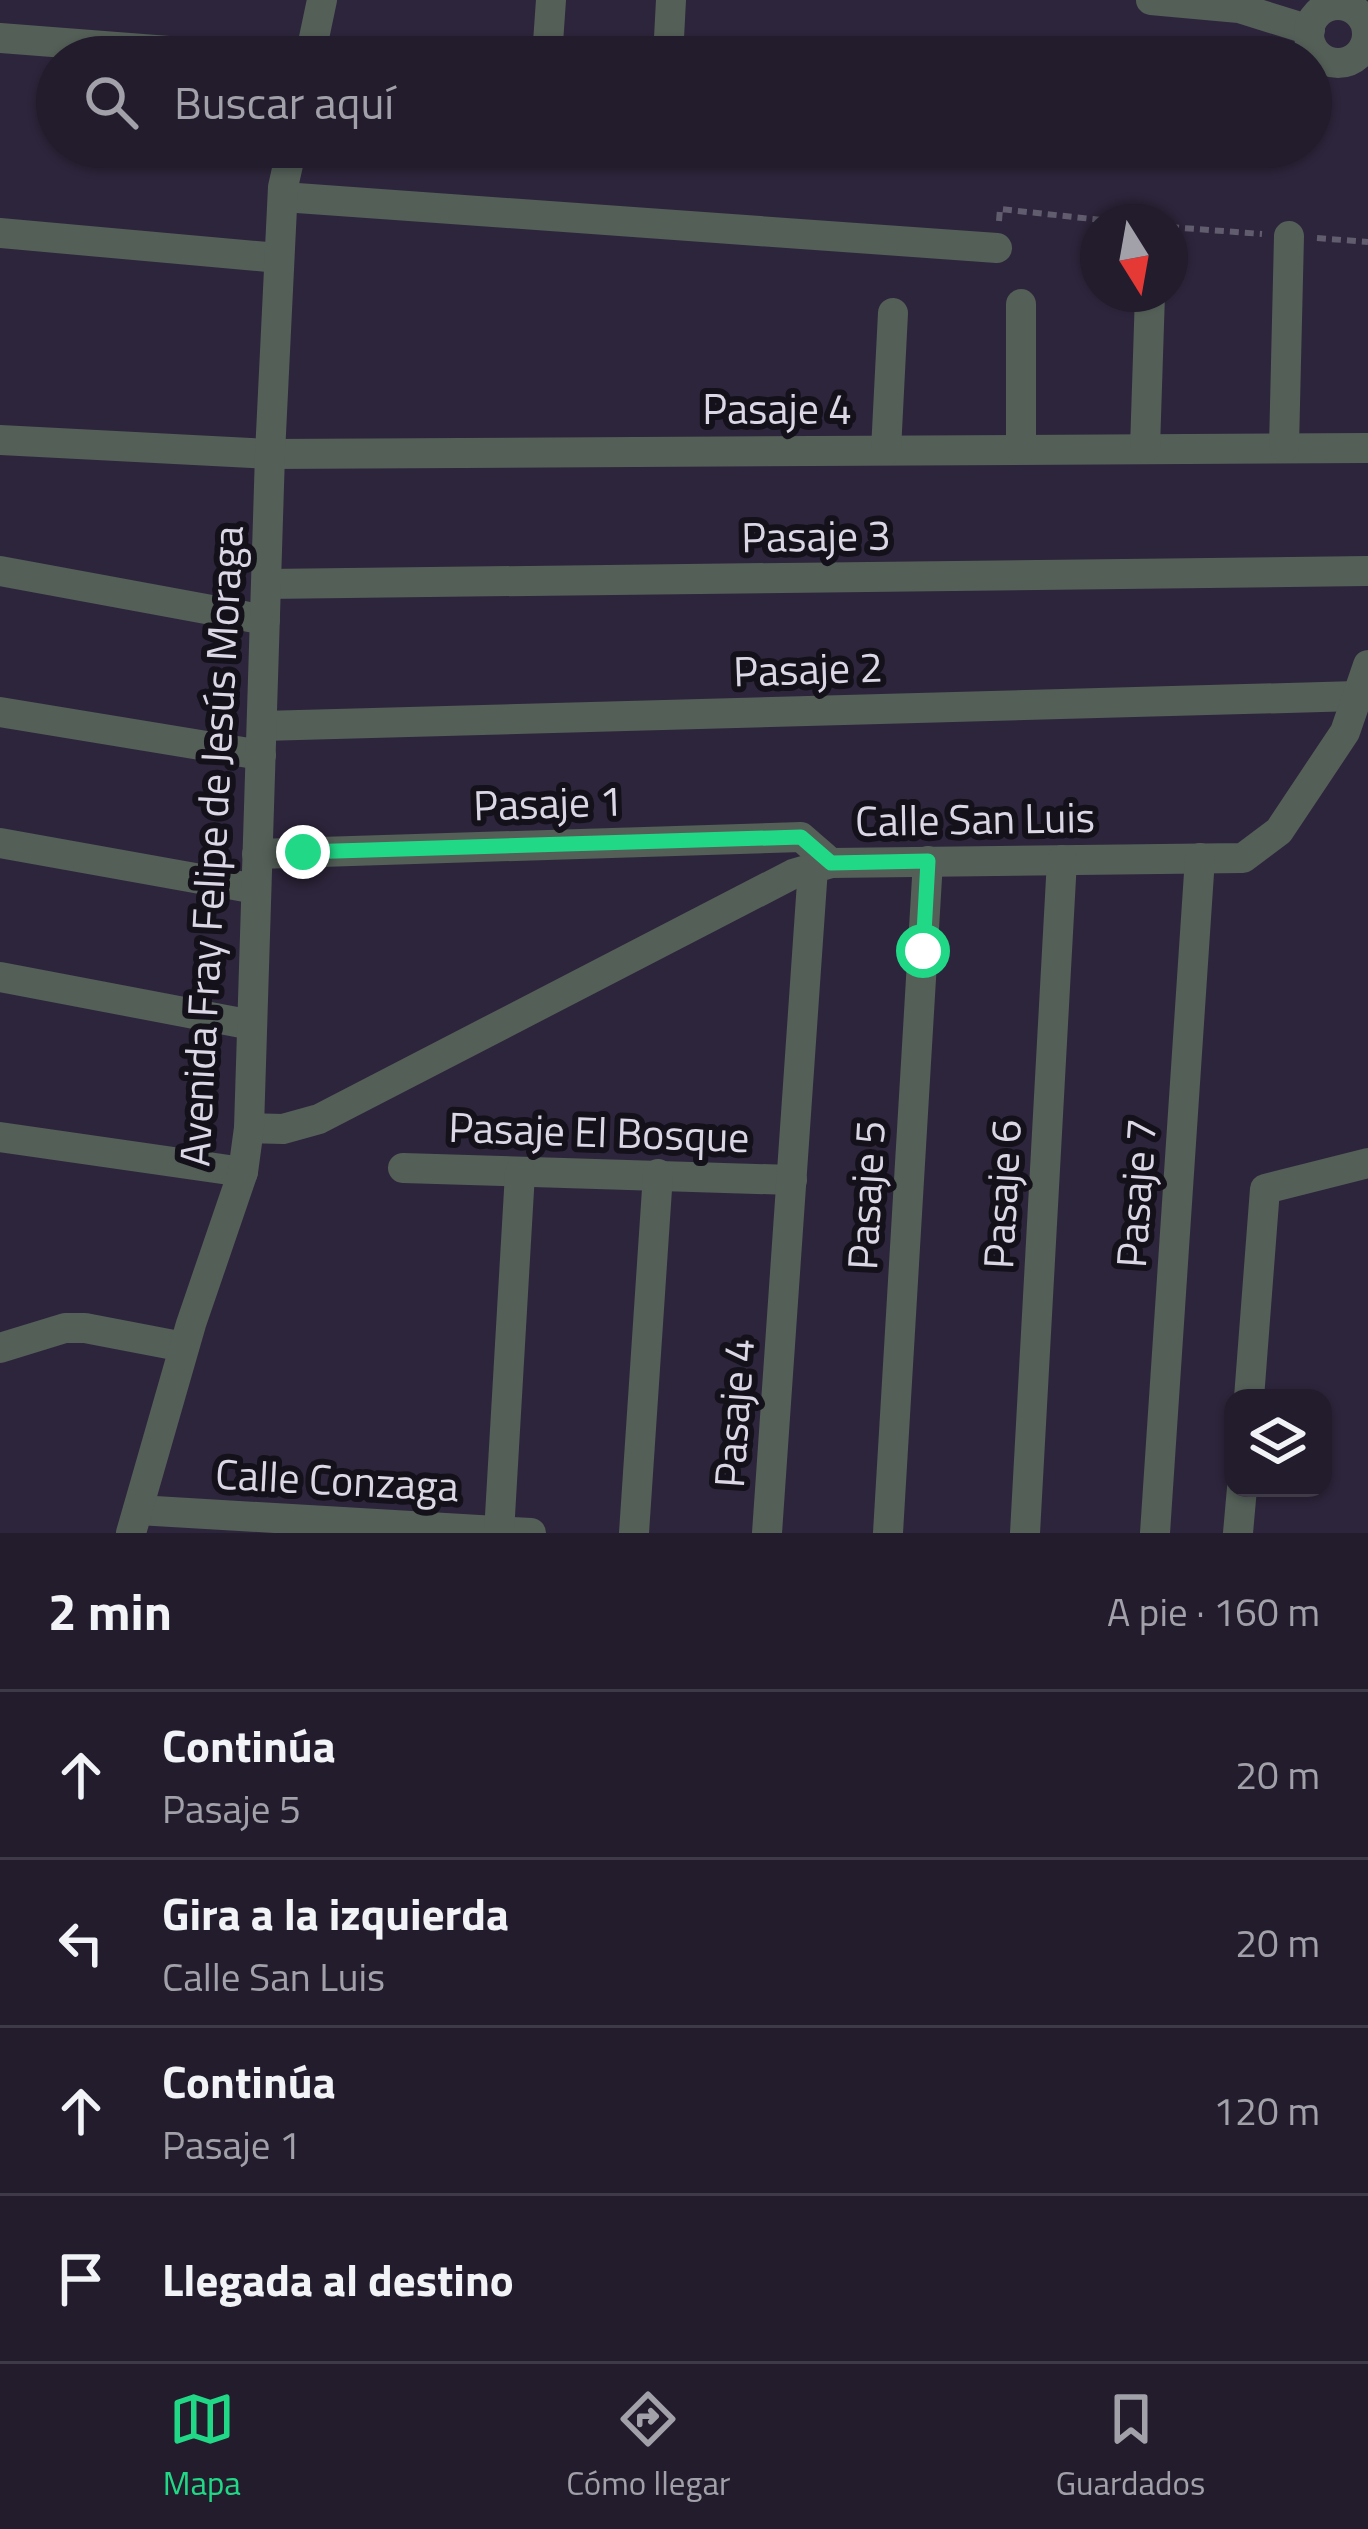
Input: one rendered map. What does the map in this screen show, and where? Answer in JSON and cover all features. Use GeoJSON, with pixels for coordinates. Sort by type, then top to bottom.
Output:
{"type":"FeatureCollection","features":[{"type":"Feature","properties":{"kind":"street"},"geometry":{"type":"LineString","coordinates":[[314,36],[322,0]]}},
{"type":"Feature","properties":{"kind":"street"},"geometry":{"type":"LineString","coordinates":[[548,36],[551,0]]}},
{"type":"Feature","properties":{"kind":"street"},"geometry":{"type":"LineString","coordinates":[[669,36],[671,0]]}},
{"type":"Feature","properties":{"kind":"street"},"geometry":{"type":"LineString","coordinates":[[1151,0],[1239,8],[1310,30]]}},
{"type":"Feature","properties":{"kind":"street"},"geometry":{"type":"LineString","coordinates":[[0,38],[36,41]]}},
{"type":"Feature","properties":{"kind":"street","name":"Avenida Fray Felipe de Jesús Moraga"},"geometry":{"type":"LineString","coordinates":[[135,1521],[184,1347],[243,1172],[249,1128],[270,454],[288,168]]}},
{"type":"Feature","properties":{"kind":"street"},"geometry":{"type":"LineString","coordinates":[[283,197],[997,248]]}},
{"type":"Feature","properties":{"kind":"street"},"geometry":{"type":"LineString","coordinates":[[0,233],[279,258]]}},
{"type":"Feature","properties":{"kind":"street"},"geometry":{"type":"LineString","coordinates":[[1284,447],[1289,236]]}},
{"type":"Feature","properties":{"kind":"street"},"geometry":{"type":"LineString","coordinates":[[1021,304],[1021,449]]}},
{"type":"Feature","properties":{"kind":"street"},"geometry":{"type":"LineString","coordinates":[[1145,448],[1149,312]]}},
{"type":"Feature","properties":{"kind":"street"},"geometry":{"type":"LineString","coordinates":[[886,450],[893,313]]}},
{"type":"Feature","properties":{"kind":"street","name":"Pasaje 4"},"geometry":{"type":"LineString","coordinates":[[0,440],[270,454],[1368,448]]}},
{"type":"Feature","properties":{"kind":"street"},"geometry":{"type":"LineString","coordinates":[[0,571],[265,620]]}},
{"type":"Feature","properties":{"kind":"street","name":"Pasaje 3"},"geometry":{"type":"LineString","coordinates":[[266,584],[1368,572]]}},
{"type":"Feature","properties":{"kind":"street","name":"Calle San Luis"},"geometry":{"type":"LineString","coordinates":[[249,1128],[283,1130],[319,1119],[793,874],[822,865],[1243,858],[1279,831],[1356,731],[1358,696],[1368,665]]}},
{"type":"Feature","properties":{"kind":"street","name":"Pasaje 2"},"geometry":{"type":"LineString","coordinates":[[261,740],[1358,696]]}},
{"type":"Feature","properties":{"kind":"street"},"geometry":{"type":"LineString","coordinates":[[0,712],[261,740]]}},
{"type":"Feature","properties":{"kind":"street","name":"Pasaje 1"},"geometry":{"type":"LineString","coordinates":[[257,854],[801,837],[822,865]]}},
{"type":"Feature","properties":{"kind":"street"},"geometry":{"type":"LineString","coordinates":[[0,843],[256,889]]}},
{"type":"Feature","properties":{"kind":"street","name":"Pasaje 7"},"geometry":{"type":"LineString","coordinates":[[1155,1533],[1200,858]]}},
{"type":"Feature","properties":{"kind":"street","name":"Pasaje 6"},"geometry":{"type":"LineString","coordinates":[[1025,1533],[1062,860]]}},
{"type":"Feature","properties":{"kind":"street","name":"Pasaje 5"},"geometry":{"type":"LineString","coordinates":[[888,1533],[928,861]]}},
{"type":"Feature","properties":{"kind":"street","name":"Pasaje 4"},"geometry":{"type":"LineString","coordinates":[[767,1533],[792,1180],[822,865]]}},
{"type":"Feature","properties":{"kind":"street"},"geometry":{"type":"LineString","coordinates":[[0,977],[252,1025]]}},
{"type":"Feature","properties":{"kind":"street"},"geometry":{"type":"LineString","coordinates":[[0,1137],[243,1172]]}},
{"type":"Feature","properties":{"kind":"street"},"geometry":{"type":"LineString","coordinates":[[1250,1389],[1265,1189],[1368,1163]]}},
{"type":"Feature","properties":{"kind":"street","name":"Pasaje El Bosque"},"geometry":{"type":"LineString","coordinates":[[403,1168],[792,1180]]}},
{"type":"Feature","properties":{"kind":"street"},"geometry":{"type":"LineString","coordinates":[[499,1532],[520,1173]]}},
{"type":"Feature","properties":{"kind":"street"},"geometry":{"type":"LineString","coordinates":[[634,1533],[658,1174]]}},
{"type":"Feature","properties":{"kind":"street"},"geometry":{"type":"LineString","coordinates":[[0,1348],[65,1328],[184,1347]]}},
{"type":"Feature","properties":{"kind":"street"},"geometry":{"type":"LineString","coordinates":[[1238,1533],[1241,1497]]}},
{"type":"Feature","properties":{"kind":"street","name":"Calle Conzaga"},"geometry":{"type":"LineString","coordinates":[[135,1521],[531,1533]]}},
{"type":"Feature","properties":{"kind":"path"},"geometry":{"type":"LineString","coordinates":[[997,248],[1000,209],[1080,218]]}},
{"type":"Feature","properties":{"kind":"route"},"geometry":{"type":"LineString","coordinates":[[303,852],[801,837],[831,863],[928,861],[923,951]]}}]}
